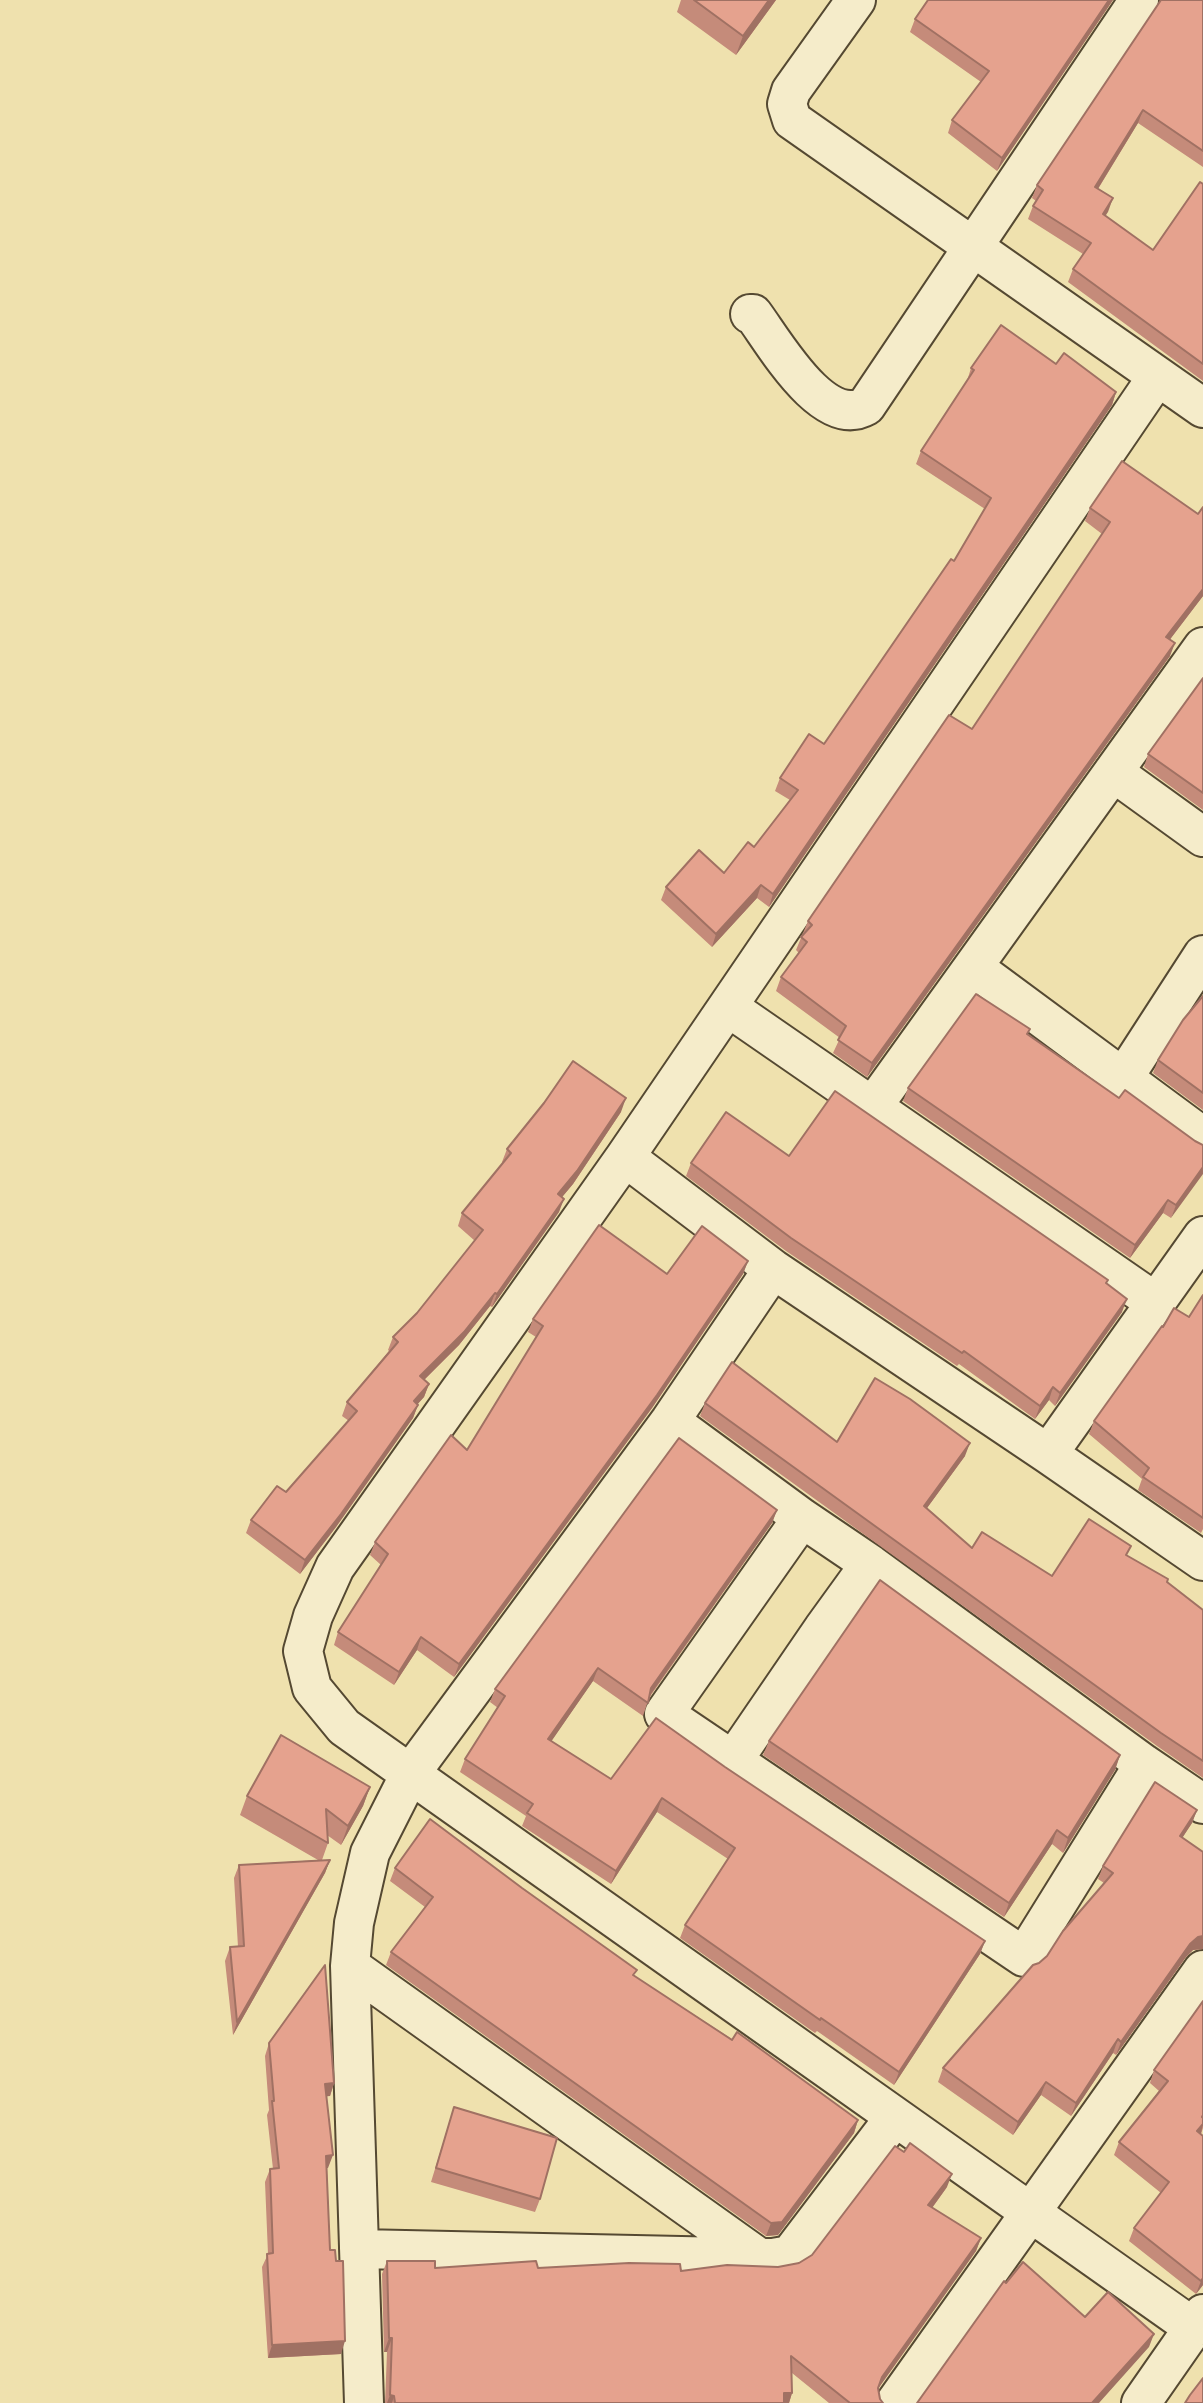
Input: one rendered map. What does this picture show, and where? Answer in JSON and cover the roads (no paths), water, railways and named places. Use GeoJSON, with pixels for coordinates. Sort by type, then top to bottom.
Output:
{"type":"FeatureCollection","features":[{"type":"Feature","properties":{"kind":"street"},"geometry":{"type":"LineString","coordinates":[[856,0],[791,91],[787,104],[792,120],[1203,408]]}},
{"type":"Feature","properties":{"kind":"street"},"geometry":{"type":"LineString","coordinates":[[750,314],[753,314],[812,393],[838,410],[859,410],[866,407],[1139,0]]}},
{"type":"Feature","properties":{"kind":"street"},"geometry":{"type":"LineString","coordinates":[[1140,2403],[1198,2321],[1030,2212],[344,1727],[312,1688],[303,1651],[313,1616],[335,1567],[625,1157],[1157,377]]}},
{"type":"Feature","properties":{"kind":"street"},"geometry":{"type":"LineString","coordinates":[[873,1106],[1203,647]]}},
{"type":"Feature","properties":{"kind":"street"},"geometry":{"type":"LineString","coordinates":[[1113,772],[1203,837]]}},
{"type":"Feature","properties":{"kind":"street"},"geometry":{"type":"LineString","coordinates":[[1124,1077],[1203,955]]}},
{"type":"Feature","properties":{"kind":"street"},"geometry":{"type":"LineString","coordinates":[[973,967],[1203,1137]]}},
{"type":"Feature","properties":{"kind":"street"},"geometry":{"type":"LineString","coordinates":[[728,1007],[1155,1302]]}},
{"type":"Feature","properties":{"kind":"street"},"geometry":{"type":"LineString","coordinates":[[625,1157],[773,1269],[1203,1561]]}},
{"type":"Feature","properties":{"kind":"street"},"geometry":{"type":"LineString","coordinates":[[1048,1454],[1203,1236]]}},
{"type":"Feature","properties":{"kind":"street"},"geometry":{"type":"LineString","coordinates":[[364,2403],[350,1966],[354,1923],[370,1853],[410,1774],[670,1421],[773,1269]]}},
{"type":"Feature","properties":{"kind":"street"},"geometry":{"type":"LineString","coordinates":[[670,1421],[1203,1804]]}},
{"type":"Feature","properties":{"kind":"street"},"geometry":{"type":"LineString","coordinates":[[802,1518],[664,1714],[1024,1956],[1144,1764]]}},
{"type":"Feature","properties":{"kind":"street"},"geometry":{"type":"LineString","coordinates":[[732,1762],[870,1564]]}},
{"type":"Feature","properties":{"kind":"street"},"geometry":{"type":"LineString","coordinates":[[350,1966],[758,2257]]}},
{"type":"Feature","properties":{"kind":"street"},"geometry":{"type":"LineString","coordinates":[[895,2403],[1203,1970]]}},
{"type":"Feature","properties":{"kind":"street"},"geometry":{"type":"LineString","coordinates":[[359,2249],[773,2258],[790,2255],[895,2117]]}}]}
